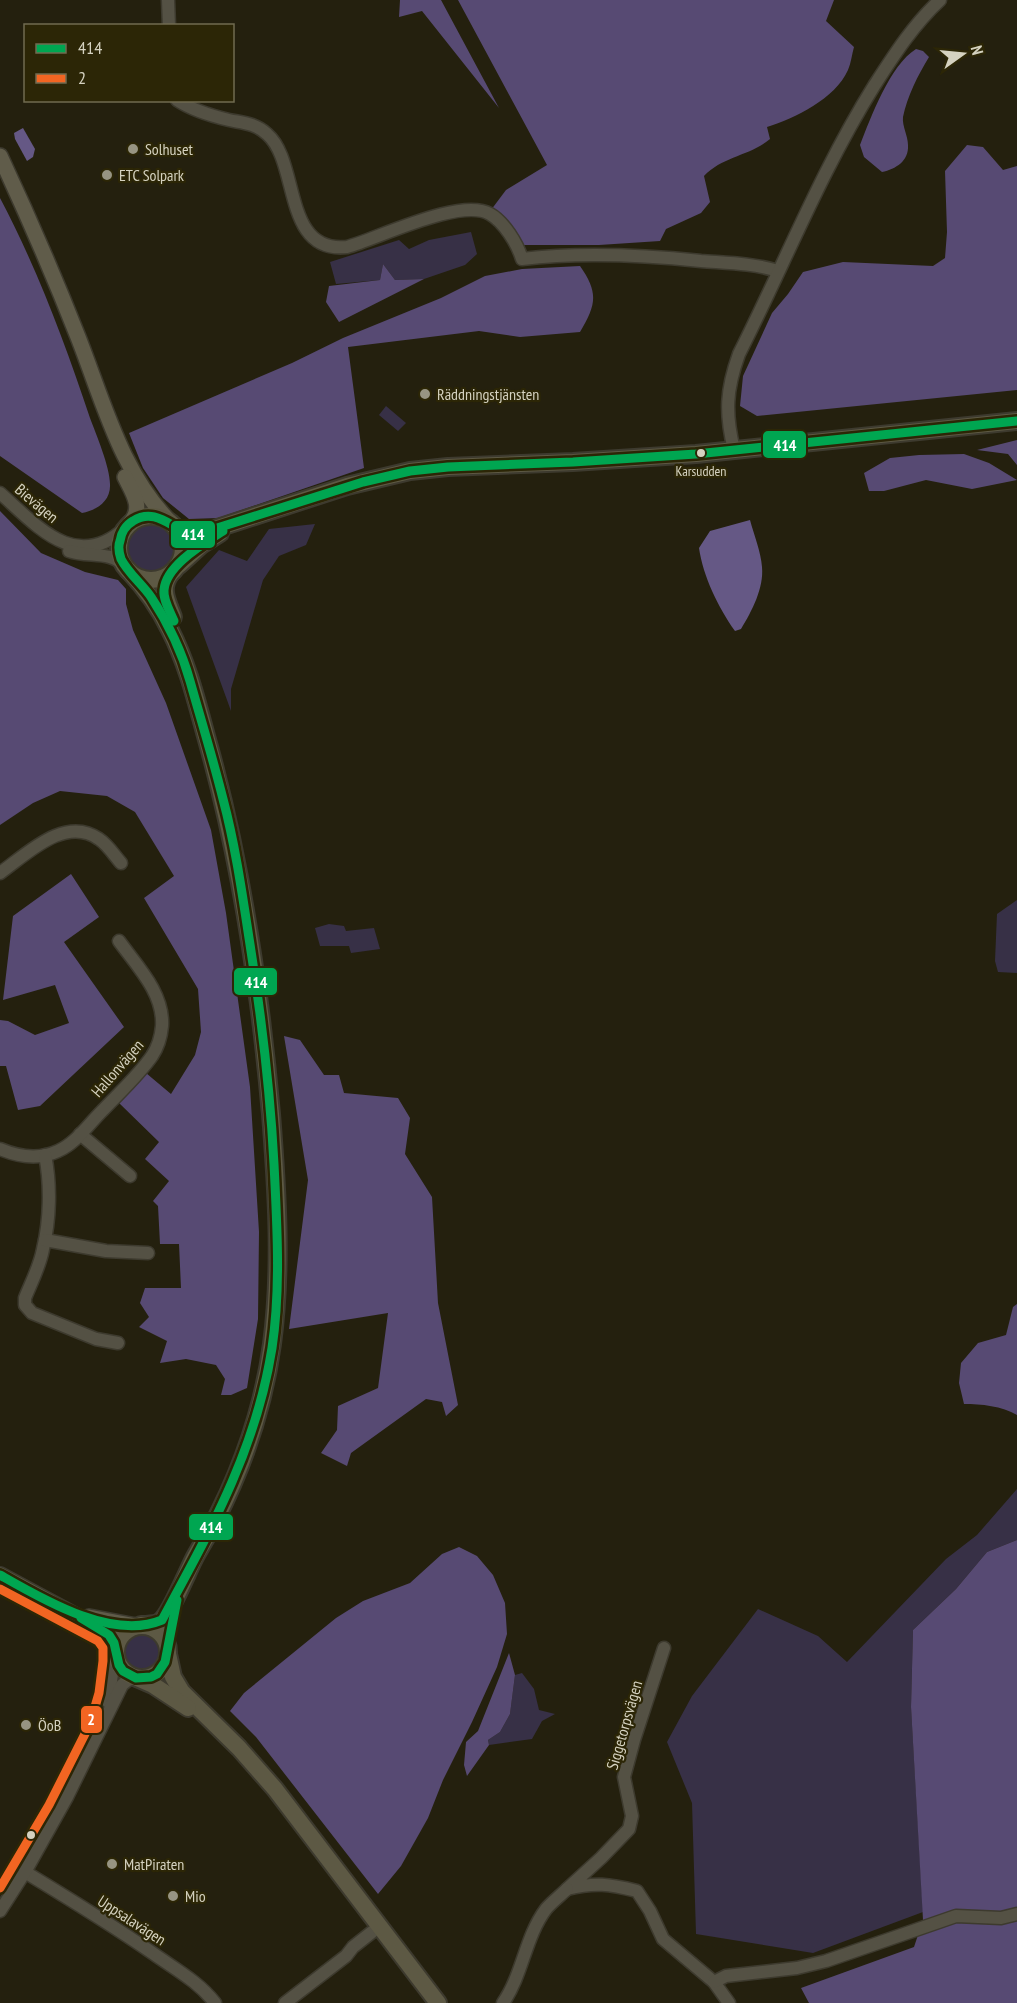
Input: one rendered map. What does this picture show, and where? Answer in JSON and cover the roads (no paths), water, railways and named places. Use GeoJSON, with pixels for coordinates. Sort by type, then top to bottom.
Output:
{"type":"FeatureCollection","features":[{"type":"Feature","properties":{"kind":"highway"},"geometry":{"type":"LineString","coordinates":[[438,2003],[228,1744],[188,1707],[162,1690],[128,1675],[120,1668],[115,1650],[122,1634],[139,1626],[162,1620],[227,1497],[249,1441],[272,1347],[278,1248],[267,1071],[251,950],[224,801],[187,670],[162,613],[126,568],[120,557],[121,536],[128,526],[139,518],[150,516],[161,517],[183,533],[195,535],[363,482],[410,471],[447,467],[630,459],[1017,421]]}},
{"type":"Feature","properties":{"kind":"highway"},"geometry":{"type":"LineString","coordinates":[[126,568],[137,577],[150,580],[160,578],[173,571],[201,545],[241,520]]}},
{"type":"Feature","properties":{"kind":"highway"},"geometry":{"type":"LineString","coordinates":[[173,525],[181,537],[183,548],[181,559],[164,583],[164,595],[186,658],[187,670]]}},
{"type":"Feature","properties":{"kind":"highway"},"geometry":{"type":"LineString","coordinates":[[136,1678],[151,1677],[165,1665],[178,1591]]}},
{"type":"Feature","properties":{"kind":"highway"},"geometry":{"type":"LineString","coordinates":[[139,1626],[157,1630],[164,1638],[173,1677],[182,1692],[262,1774],[376,1929],[426,2003]]}},
{"type":"Feature","properties":{"kind":"main road"},"geometry":{"type":"LineString","coordinates":[[0,156],[51,272],[125,459],[146,494],[173,525]]}},
{"type":"Feature","properties":{"kind":"main road"},"geometry":{"type":"LineString","coordinates":[[0,172],[47,279],[116,456],[134,496],[136,514],[128,526]]}},
{"type":"Feature","properties":{"kind":"main road"},"geometry":{"type":"LineString","coordinates":[[0,1575],[108,1634],[115,1650]]}},
{"type":"Feature","properties":{"kind":"main road"},"geometry":{"type":"LineString","coordinates":[[78,1616],[139,1626]]}},
{"type":"Feature","properties":{"kind":"street"},"geometry":{"type":"LineString","coordinates":[[168,0],[169,24]]}},
{"type":"Feature","properties":{"kind":"street"},"geometry":{"type":"LineString","coordinates":[[734,450],[727,410],[731,377],[739,354],[778,271],[864,102],[910,31],[940,0]]}},
{"type":"Feature","properties":{"kind":"street"},"geometry":{"type":"LineString","coordinates":[[182,102],[210,114],[253,124],[267,134],[278,147],[289,187],[304,225],[318,240],[330,247],[347,247],[446,213],[469,209],[491,214],[513,238],[522,258],[643,256],[749,263],[778,271]]}},
{"type":"Feature","properties":{"kind":"street","name":"Bievägen"},"geometry":{"type":"LineString","coordinates":[[0,493],[58,544],[71,552],[109,556],[118,560],[126,568]]}},
{"type":"Feature","properties":{"kind":"street","name":"Bievägen"},"geometry":{"type":"LineString","coordinates":[[52,538],[71,545],[91,546],[110,540],[128,526]]}},
{"type":"Feature","properties":{"kind":"street"},"geometry":{"type":"LineString","coordinates":[[0,873],[47,840],[66,832],[77,831],[89,833],[100,839],[121,863]]}},
{"type":"Feature","properties":{"kind":"street","name":"Hallonvägen"},"geometry":{"type":"LineString","coordinates":[[45,1155],[59,1150],[80,1134],[145,1065],[158,1046],[161,1036],[161,1012],[155,992],[119,941]]}},
{"type":"Feature","properties":{"kind":"street"},"geometry":{"type":"LineString","coordinates":[[80,1134],[130,1176]]}},
{"type":"Feature","properties":{"kind":"street"},"geometry":{"type":"LineString","coordinates":[[0,1149],[22,1156],[45,1155],[49,1198],[45,1240],[25,1304],[32,1313],[96,1340],[118,1343]]}},
{"type":"Feature","properties":{"kind":"street"},"geometry":{"type":"LineString","coordinates":[[45,1240],[105,1251],[148,1253]]}},
{"type":"Feature","properties":{"kind":"street","name":"Siggetorpsvägen"},"geometry":{"type":"LineString","coordinates":[[567,1889],[629,1829],[632,1816],[624,1777],[664,1648]]}},
{"type":"Feature","properties":{"kind":"street"},"geometry":{"type":"LineString","coordinates":[[104,1721],[113,1678],[115,1650]]}},
{"type":"Feature","properties":{"kind":"street"},"geometry":{"type":"LineString","coordinates":[[0,1911],[67,1797],[122,1685],[136,1678]]}},
{"type":"Feature","properties":{"kind":"street","name":"Uppsalavägen"},"geometry":{"type":"LineString","coordinates":[[25,1872],[172,1966],[206,1992],[215,2003]]}},
{"type":"Feature","properties":{"kind":"street"},"geometry":{"type":"LineString","coordinates":[[503,2003],[515,1982],[545,1910],[567,1889],[589,1884],[611,1884],[637,1891],[650,1911],[663,1940],[714,1982],[729,2003]]}},
{"type":"Feature","properties":{"kind":"street"},"geometry":{"type":"LineString","coordinates":[[714,1982],[726,1976],[797,1968],[826,1961],[956,1917],[1001,1918],[1017,1914]]}},
{"type":"Feature","properties":{"kind":"street"},"geometry":{"type":"LineString","coordinates":[[285,2003],[346,1956],[353,1947],[376,1929]]}},
{"type":"Feature","properties":{"kind":"place","name":"Solhuset"},"geometry":{"type":"Point","coordinates":[133,149]}},
{"type":"Feature","properties":{"kind":"place","name":"ETC Solpark"},"geometry":{"type":"Point","coordinates":[107,175]}},
{"type":"Feature","properties":{"kind":"place","name":"Räddningstjänsten"},"geometry":{"type":"Point","coordinates":[425,394]}},
{"type":"Feature","properties":{"kind":"place","name":"Karsudden"},"geometry":{"type":"Point","coordinates":[701,453]}},
{"type":"Feature","properties":{"kind":"place","name":"ÖoB"},"geometry":{"type":"Point","coordinates":[26,1725]}},
{"type":"Feature","properties":{"kind":"place","name":"MatPiraten"},"geometry":{"type":"Point","coordinates":[112,1864]}},
{"type":"Feature","properties":{"kind":"place","name":"Mio"},"geometry":{"type":"Point","coordinates":[173,1896]}}]}
